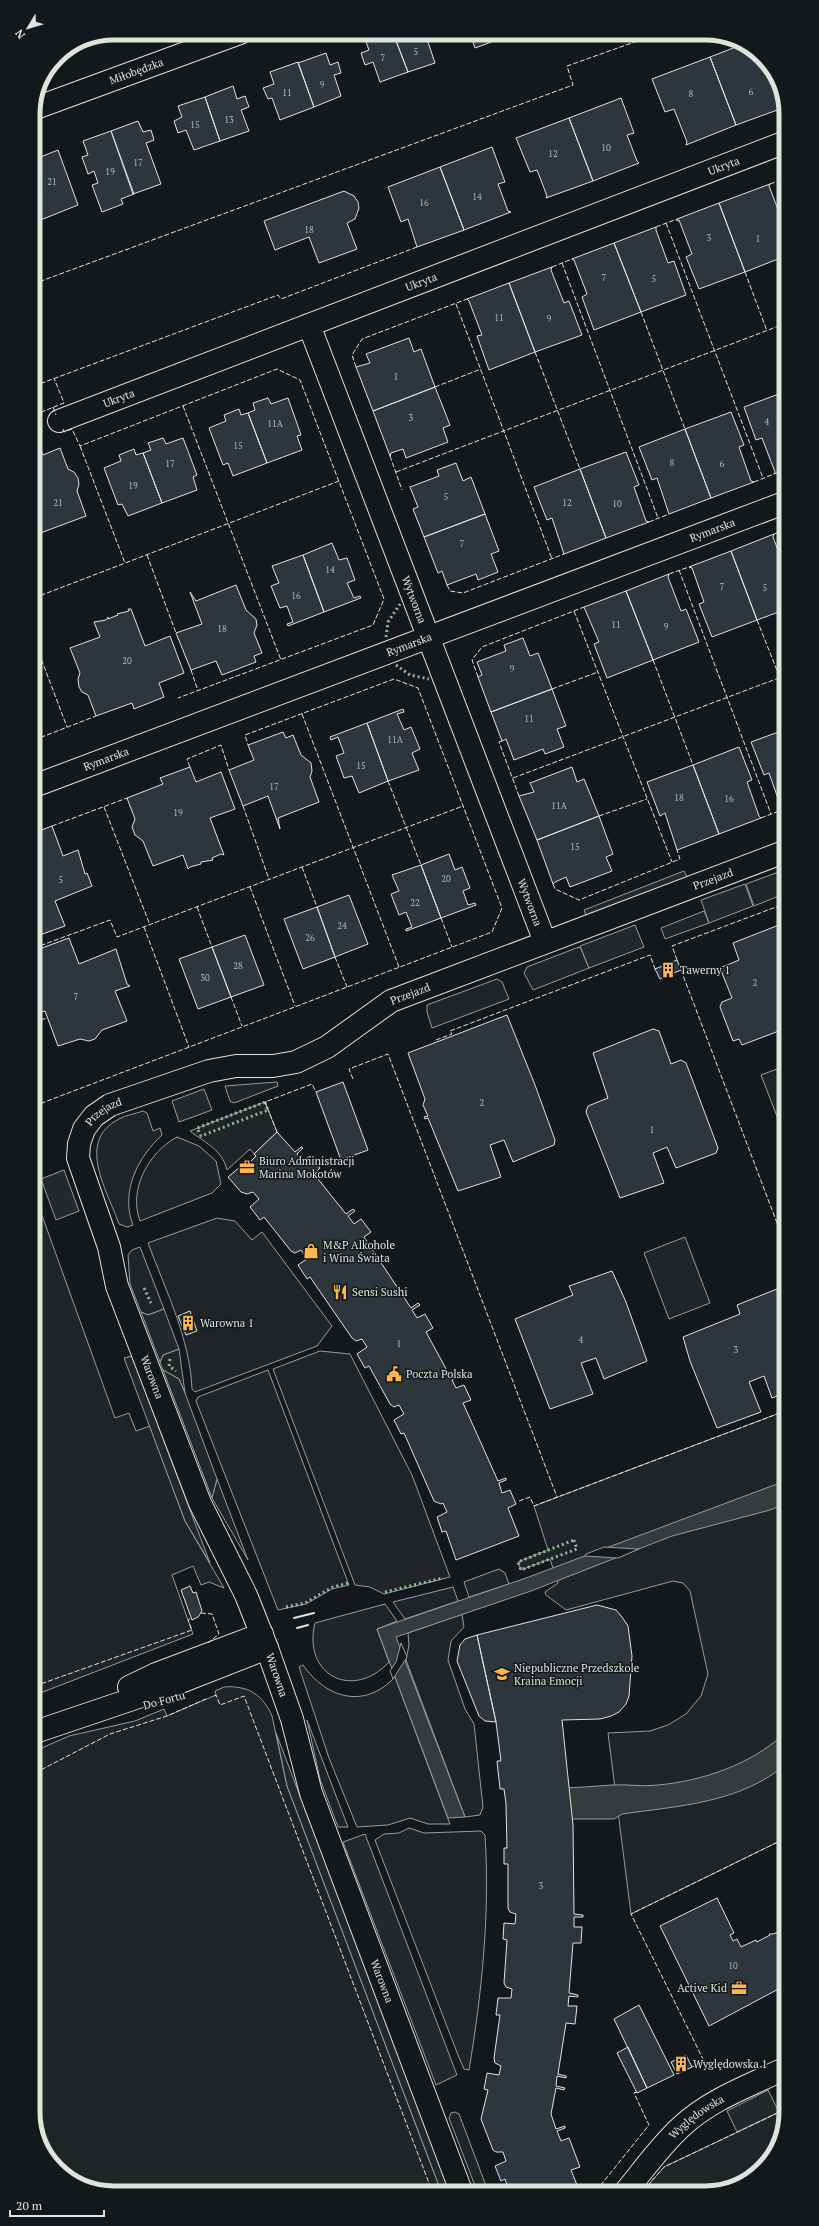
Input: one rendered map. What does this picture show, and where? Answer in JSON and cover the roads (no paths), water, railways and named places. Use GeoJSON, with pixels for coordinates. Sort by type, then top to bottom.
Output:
{"type":"FeatureCollection","features":[{"type":"Feature","properties":{"kind":"street","name":"Miłobędzka"},"geometry":{"type":"LineString","coordinates":[[40,106],[221,40]]}},
{"type":"Feature","properties":{"kind":"street","name":"Ukryta"},"geometry":{"type":"LineString","coordinates":[[59,421],[779,145]]}},
{"type":"Feature","properties":{"kind":"street","name":"Wytworna"},"geometry":{"type":"LineString","coordinates":[[309,325],[545,942]]}},
{"type":"Feature","properties":{"kind":"street","name":"Rymarska"},"geometry":{"type":"LineString","coordinates":[[40,784],[779,505]]}},
{"type":"Feature","properties":{"kind":"street","name":"Przejazd"},"geometry":{"type":"LineString","coordinates":[[80,1165],[79,1144],[84,1130],[94,1116],[110,1105],[209,1071],[236,1066],[273,1066],[296,1062],[327,1047],[391,1001],[779,854]]}},
{"type":"Feature","properties":{"kind":"street","name":"Warowna"},"geometry":{"type":"LineString","coordinates":[[80,1165],[109,1247],[117,1286],[200,1503],[246,1595],[267,1648],[292,1719],[310,1792],[459,2186]]}},
{"type":"Feature","properties":{"kind":"street","name":"Do Fortu"},"geometry":{"type":"LineString","coordinates":[[44,1728],[165,1688],[267,1648]]}},
{"type":"Feature","properties":{"kind":"street","name":"Wyględowska"},"geometry":{"type":"LineString","coordinates":[[630,2186],[670,2138],[692,2118],[710,2106],[779,2072]]}},
{"type":"Feature","properties":{"kind":"place","name":"Tawerny 1"},"geometry":{"type":"Point","coordinates":[668,970]}},
{"type":"Feature","properties":{"kind":"place","name":"Biuro Administracji Marina Mokotów"},"geometry":{"type":"Point","coordinates":[247,1167]}},
{"type":"Feature","properties":{"kind":"place","name":"M&P Alkohole i Wina Świata"},"geometry":{"type":"Point","coordinates":[311,1251]}},
{"type":"Feature","properties":{"kind":"place","name":"Sensi Sushi"},"geometry":{"type":"Point","coordinates":[340,1292]}},
{"type":"Feature","properties":{"kind":"place","name":"Warowna 1"},"geometry":{"type":"Point","coordinates":[188,1323]}},
{"type":"Feature","properties":{"kind":"place","name":"Poczta Polska"},"geometry":{"type":"Point","coordinates":[394,1374]}},
{"type":"Feature","properties":{"kind":"place","name":"Niepubliczne Przedszkole Kraina Emocji"},"geometry":{"type":"Point","coordinates":[502,1674]}},
{"type":"Feature","properties":{"kind":"place","name":"Active Kid"},"geometry":{"type":"Point","coordinates":[739,1988]}},
{"type":"Feature","properties":{"kind":"place","name":"Wyględowska 1"},"geometry":{"type":"Point","coordinates":[681,2064]}}]}
